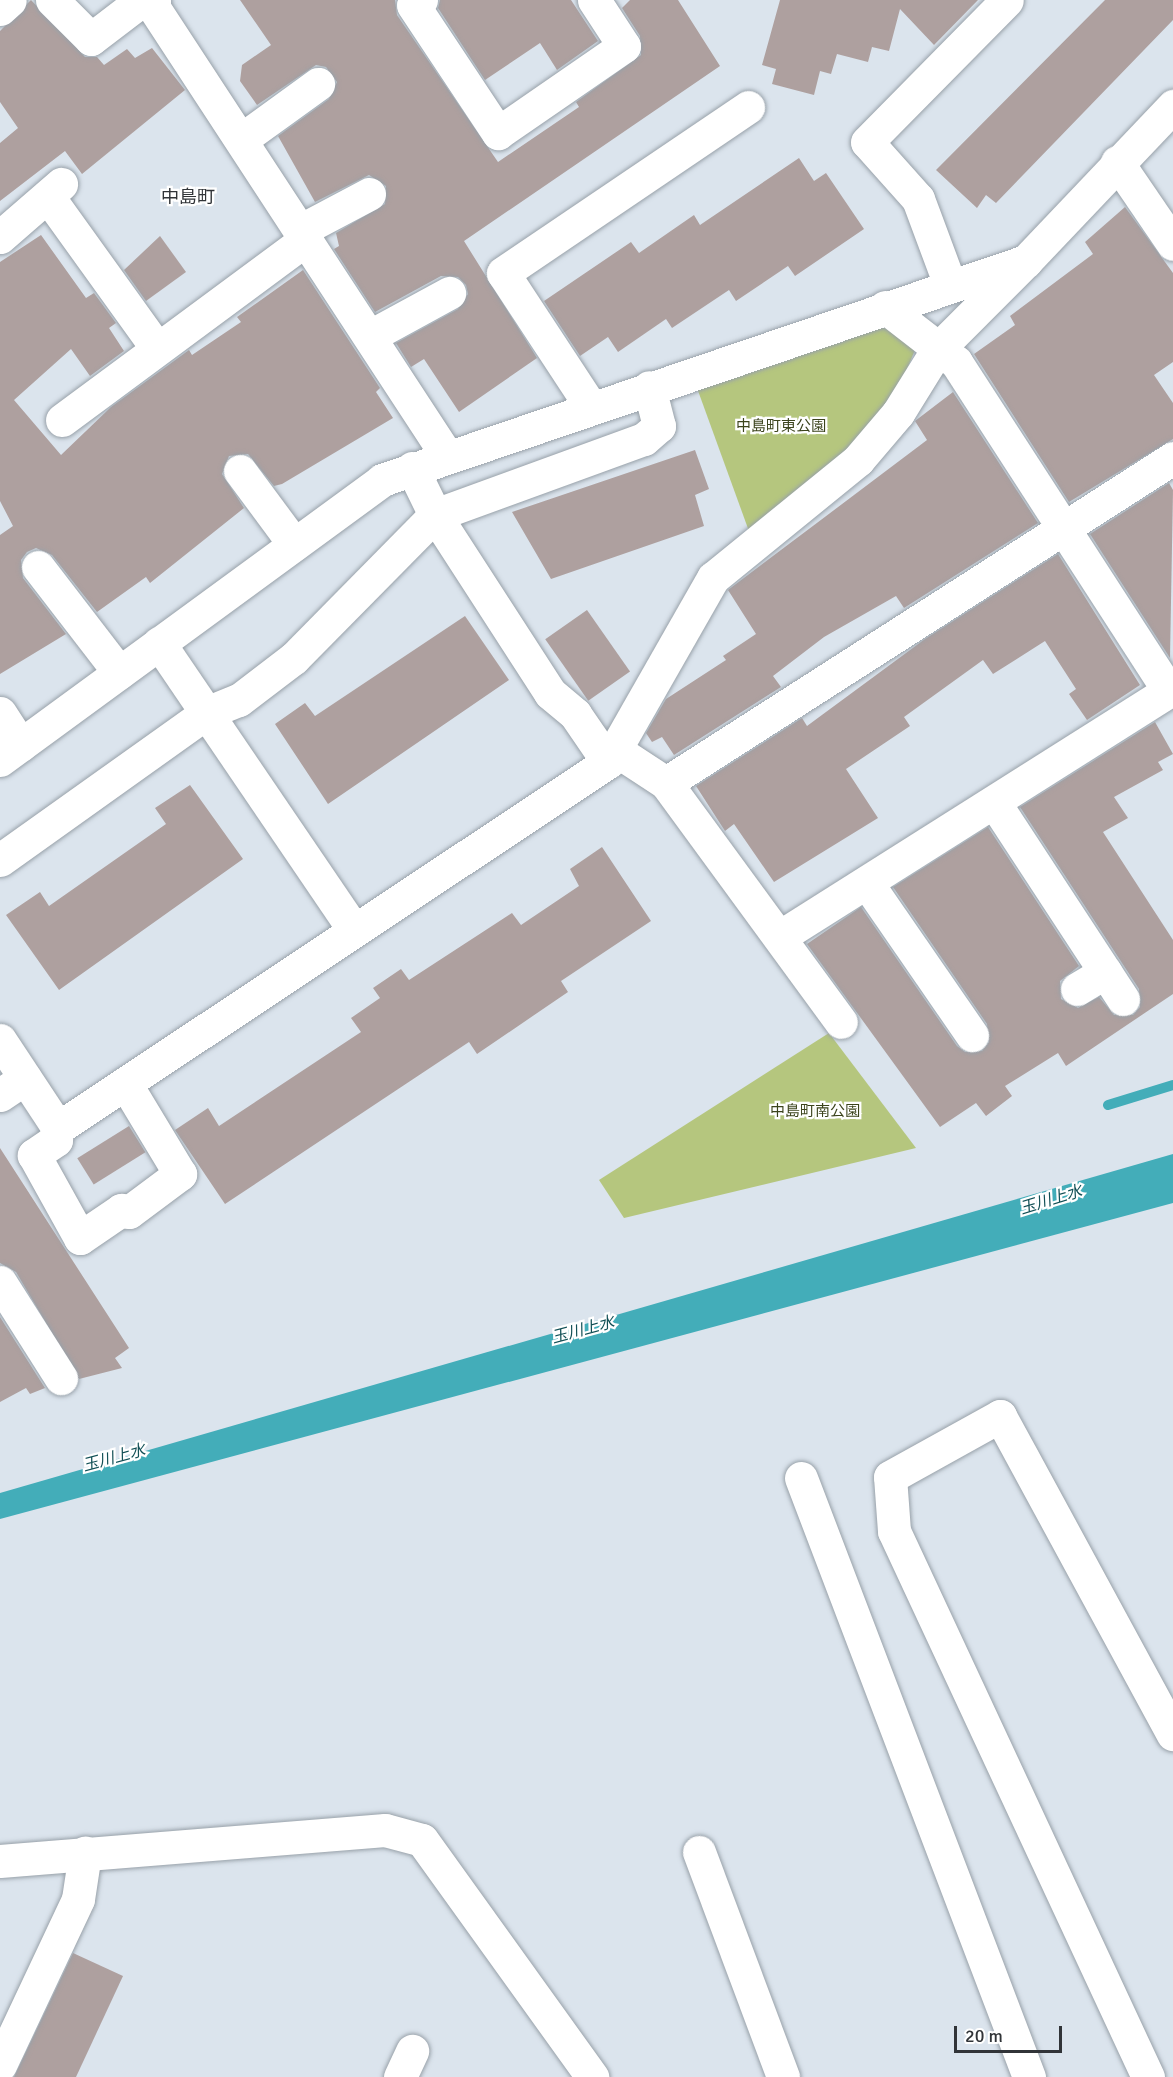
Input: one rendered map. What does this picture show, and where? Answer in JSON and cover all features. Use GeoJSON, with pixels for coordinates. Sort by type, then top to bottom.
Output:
{"type":"FeatureCollection","features":[{"type":"Feature","properties":{"kind":"street"},"geometry":{"type":"LineString","coordinates":[[0,9],[10,0]]}},
{"type":"Feature","properties":{"kind":"street"},"geometry":{"type":"LineString","coordinates":[[52,0],[90,39],[142,0]]}},
{"type":"Feature","properties":{"kind":"street"},"geometry":{"type":"LineString","coordinates":[[154,0],[154,8],[372,335],[447,456]]}},
{"type":"Feature","properties":{"kind":"street"},"geometry":{"type":"LineString","coordinates":[[420,0],[413,5],[498,133],[624,46],[594,0]]}},
{"type":"Feature","properties":{"kind":"street"},"geometry":{"type":"LineString","coordinates":[[950,285],[918,199],[867,142],[1007,0]]}},
{"type":"Feature","properties":{"kind":"street"},"geometry":{"type":"LineString","coordinates":[[242,139],[318,84]]}},
{"type":"Feature","properties":{"kind":"street"},"geometry":{"type":"LineString","coordinates":[[57,1126],[354,930],[611,755],[713,578],[858,460],[898,413],[937,350],[1026,261],[1117,162],[1173,106]]}},
{"type":"Feature","properties":{"kind":"street"},"geometry":{"type":"LineString","coordinates":[[591,407],[503,273],[748,107]]}},
{"type":"Feature","properties":{"kind":"street"},"geometry":{"type":"LineString","coordinates":[[1117,162],[1173,244]]}},
{"type":"Feature","properties":{"kind":"street"},"geometry":{"type":"LineString","coordinates":[[0,237],[55,191],[156,347]]}},
{"type":"Feature","properties":{"kind":"street"},"geometry":{"type":"LineString","coordinates":[[62,420],[304,234],[369,194]]}},
{"type":"Feature","properties":{"kind":"street"},"geometry":{"type":"LineString","coordinates":[[0,713],[11,753],[382,480],[649,387],[1026,261]]}},
{"type":"Feature","properties":{"kind":"street"},"geometry":{"type":"LineString","coordinates":[[372,335],[449,293]]}},
{"type":"Feature","properties":{"kind":"street"},"geometry":{"type":"LineString","coordinates":[[781,936],[996,805],[1171,689],[956,362],[937,350],[885,307]]}},
{"type":"Feature","properties":{"kind":"street"},"geometry":{"type":"LineString","coordinates":[[0,860],[206,713],[239,700],[294,658],[435,515],[644,439],[658,426],[649,387]]}},
{"type":"Feature","properties":{"kind":"street"},"geometry":{"type":"LineString","coordinates":[[666,783],[1173,458]]}},
{"type":"Feature","properties":{"kind":"street"},"geometry":{"type":"LineString","coordinates":[[412,468],[435,515],[550,693],[575,714],[611,755],[666,783],[781,936],[841,1022]]}},
{"type":"Feature","properties":{"kind":"street"},"geometry":{"type":"LineString","coordinates":[[240,471],[294,544]]}},
{"type":"Feature","properties":{"kind":"street"},"geometry":{"type":"LineString","coordinates":[[38,567],[119,672]]}},
{"type":"Feature","properties":{"kind":"street"},"geometry":{"type":"LineString","coordinates":[[159,643],[354,930]]}},
{"type":"Feature","properties":{"kind":"street"},"geometry":{"type":"LineString","coordinates":[[996,805],[1123,999]]}},
{"type":"Feature","properties":{"kind":"street"},"geometry":{"type":"LineString","coordinates":[[867,883],[972,1035]]}},
{"type":"Feature","properties":{"kind":"street"},"geometry":{"type":"LineString","coordinates":[[1077,989],[1105,972]]}},
{"type":"Feature","properties":{"kind":"street"},"geometry":{"type":"LineString","coordinates":[[0,1040],[13,1086],[57,1126]]}},
{"type":"Feature","properties":{"kind":"street"},"geometry":{"type":"LineString","coordinates":[[57,1126],[56,1140],[34,1155],[80,1238],[121,1210],[129,1212],[180,1174],[125,1083]]}},
{"type":"Feature","properties":{"kind":"street"},"geometry":{"type":"LineString","coordinates":[[0,1282],[30,1333],[61,1378]]}},
{"type":"Feature","properties":{"kind":"street"},"geometry":{"type":"LineString","coordinates":[[1148,2077],[894,1531],[890,1477],[1000,1416],[1173,1734]]}},
{"type":"Feature","properties":{"kind":"street"},"geometry":{"type":"LineString","coordinates":[[801,1478],[1029,2077]]}},
{"type":"Feature","properties":{"kind":"street"},"geometry":{"type":"LineString","coordinates":[[0,1861],[85,1852],[385,1830],[422,1840],[592,2077]]}},
{"type":"Feature","properties":{"kind":"street"},"geometry":{"type":"LineString","coordinates":[[0,2065],[78,1899],[85,1852]]}},
{"type":"Feature","properties":{"kind":"street"},"geometry":{"type":"LineString","coordinates":[[699,1852],[783,2077]]}},
{"type":"Feature","properties":{"kind":"green space","name":"中島町東公園"},"geometry":{"type":"Polygon","coordinates":[[[884,324],[915,350],[891,407],[834,468],[750,534],[697,388],[884,324]]]}},
{"type":"Feature","properties":{"kind":"green space","name":"中島町南公園"},"geometry":{"type":"Polygon","coordinates":[[[829,1033],[916,1148],[624,1218],[599,1180],[829,1033]]]}},
{"type":"Feature","properties":{"kind":"water","name":"玉川上水"},"geometry":{"type":"Polygon","coordinates":[[[1173,1154],[1173,1203],[0,1519],[0,1493],[1173,1154]]]}},
{"type":"Feature","properties":{"kind":"building"},"geometry":{"type":"Polygon","coordinates":[[[31,0],[85,57],[97,57],[104,65],[127,49],[135,58],[152,48],[185,90],[82,174],[65,151],[0,201],[0,143],[18,128],[0,102],[0,31],[31,0]]]}},
{"type":"Feature","properties":{"kind":"building"},"geometry":{"type":"Polygon","coordinates":[[[240,0],[395,0],[397,15],[498,162],[579,107],[576,102],[641,55],[640,36],[622,8],[630,0],[678,0],[720,66],[464,241],[537,358],[459,412],[424,359],[411,367],[396,343],[458,309],[468,294],[466,285],[458,277],[441,276],[375,312],[334,249],[339,246],[336,233],[385,204],[386,186],[369,175],[315,202],[278,136],[329,99],[337,82],[326,67],[316,65],[257,105],[240,81],[242,65],[271,45],[240,0]]]}},
{"type":"Feature","properties":{"kind":"building"},"geometry":{"type":"Polygon","coordinates":[[[440,0],[571,0],[598,41],[557,70],[540,43],[485,80],[438,8],[440,0]]]}},
{"type":"Feature","properties":{"kind":"building"},"geometry":{"type":"Polygon","coordinates":[[[780,0],[978,0],[934,45],[900,9],[889,51],[872,47],[868,62],[837,54],[831,74],[820,71],[814,95],[772,84],[776,69],[762,65],[780,0]]]}},
{"type":"Feature","properties":{"kind":"building"},"geometry":{"type":"Polygon","coordinates":[[[1105,0],[1173,0],[1173,20],[996,203],[986,195],[977,208],[936,170],[1105,0]]]}},
{"type":"Feature","properties":{"kind":"building"},"geometry":{"type":"Polygon","coordinates":[[[799,158],[814,181],[826,173],[864,229],[795,276],[788,266],[736,301],[729,290],[672,328],[666,319],[618,352],[608,337],[580,356],[544,301],[631,242],[639,253],[694,215],[700,225],[799,158]]]}},
{"type":"Feature","properties":{"kind":"building"},"geometry":{"type":"Polygon","coordinates":[[[1125,207],[1173,273],[1173,362],[1154,375],[1173,403],[1173,439],[1069,502],[974,354],[1015,325],[1010,316],[1093,254],[1085,242],[1125,207]]]}},
{"type":"Feature","properties":{"kind":"building"},"geometry":{"type":"Polygon","coordinates":[[[41,235],[86,298],[94,293],[116,323],[109,328],[124,351],[90,376],[71,349],[14,400],[61,455],[111,407],[189,350],[192,355],[241,322],[237,317],[303,270],[380,388],[376,392],[393,418],[282,484],[274,486],[248,454],[229,456],[222,474],[244,508],[150,583],[146,577],[97,612],[52,555],[36,548],[27,552],[21,560],[23,578],[66,634],[0,674],[0,535],[13,526],[0,501],[0,262],[41,235]]]}},
{"type":"Feature","properties":{"kind":"building"},"geometry":{"type":"Polygon","coordinates":[[[160,236],[186,272],[146,301],[124,270],[160,236]]]}},
{"type":"Feature","properties":{"kind":"building"},"geometry":{"type":"Polygon","coordinates":[[[953,392],[1038,523],[904,608],[896,596],[824,637],[773,676],[781,687],[674,755],[662,737],[652,742],[646,733],[666,699],[726,660],[723,656],[756,634],[728,590],[927,440],[915,421],[953,392]]]}},
{"type":"Feature","properties":{"kind":"building"},"geometry":{"type":"Polygon","coordinates":[[[695,450],[709,489],[695,495],[704,526],[551,579],[512,512],[695,450]]]}},
{"type":"Feature","properties":{"kind":"building"},"geometry":{"type":"Polygon","coordinates":[[[1169,483],[1173,490],[1170,658],[1090,534],[1169,483]]]}},
{"type":"Feature","properties":{"kind":"building"},"geometry":{"type":"Polygon","coordinates":[[[1058,554],[1140,685],[1087,720],[1069,694],[1076,689],[1045,641],[993,674],[983,660],[904,717],[910,726],[846,769],[878,818],[774,882],[734,824],[725,831],[696,786],[802,718],[807,726],[925,639],[1058,554]]]}},
{"type":"Feature","properties":{"kind":"building"},"geometry":{"type":"Polygon","coordinates":[[[587,610],[630,671],[588,701],[545,639],[587,610]]]}},
{"type":"Feature","properties":{"kind":"building"},"geometry":{"type":"Polygon","coordinates":[[[465,616],[509,680],[328,804],[275,724],[305,703],[315,716],[465,616]]]}},
{"type":"Feature","properties":{"kind":"building"},"geometry":{"type":"Polygon","coordinates":[[[1155,722],[1173,754],[1158,762],[1163,770],[1114,797],[1128,818],[1103,832],[1173,940],[1173,994],[1066,1066],[1058,1053],[1005,1086],[1012,1096],[986,1116],[976,1103],[940,1127],[807,944],[861,907],[957,1046],[965,1052],[982,1051],[989,1042],[987,1024],[893,887],[988,827],[1079,966],[1060,981],[1061,999],[1078,1008],[1099,997],[1114,1015],[1133,1015],[1140,1007],[1139,989],[1020,807],[1155,722]]]}},
{"type":"Feature","properties":{"kind":"building"},"geometry":{"type":"Polygon","coordinates":[[[190,785],[243,859],[59,990],[6,915],[40,892],[49,906],[166,824],[155,808],[190,785]]]}},
{"type":"Feature","properties":{"kind":"building"},"geometry":{"type":"Polygon","coordinates":[[[602,847],[651,921],[561,981],[568,992],[477,1054],[469,1042],[225,1204],[175,1130],[208,1108],[219,1126],[361,1032],[351,1018],[380,998],[373,988],[401,969],[409,980],[512,913],[521,925],[579,886],[570,869],[602,847]]]}},
{"type":"Feature","properties":{"kind":"building"},"geometry":{"type":"Polygon","coordinates":[[[129,1126],[145,1152],[94,1185],[77,1158],[129,1126]]]}},
{"type":"Feature","properties":{"kind":"building"},"geometry":{"type":"Polygon","coordinates":[[[0,1148],[129,1348],[115,1358],[122,1368],[79,1379],[16,1272],[0,1263],[0,1148]]]}},
{"type":"Feature","properties":{"kind":"building"},"geometry":{"type":"Polygon","coordinates":[[[0,1317],[45,1388],[30,1394],[26,1388],[0,1402],[0,1317]]]}},
{"type":"Feature","properties":{"kind":"building"},"geometry":{"type":"Polygon","coordinates":[[[73,1953],[123,1976],[76,2077],[14,2077],[73,1953]]]}},
{"type":"Feature","properties":{"kind":"waterway"},"geometry":{"type":"LineString","coordinates":[[1108,1105],[1173,1085]]}},
{"type":"Feature","properties":{"kind":"district","name":"中島町"},"geometry":{"type":"Point","coordinates":[188,197]}}]}
